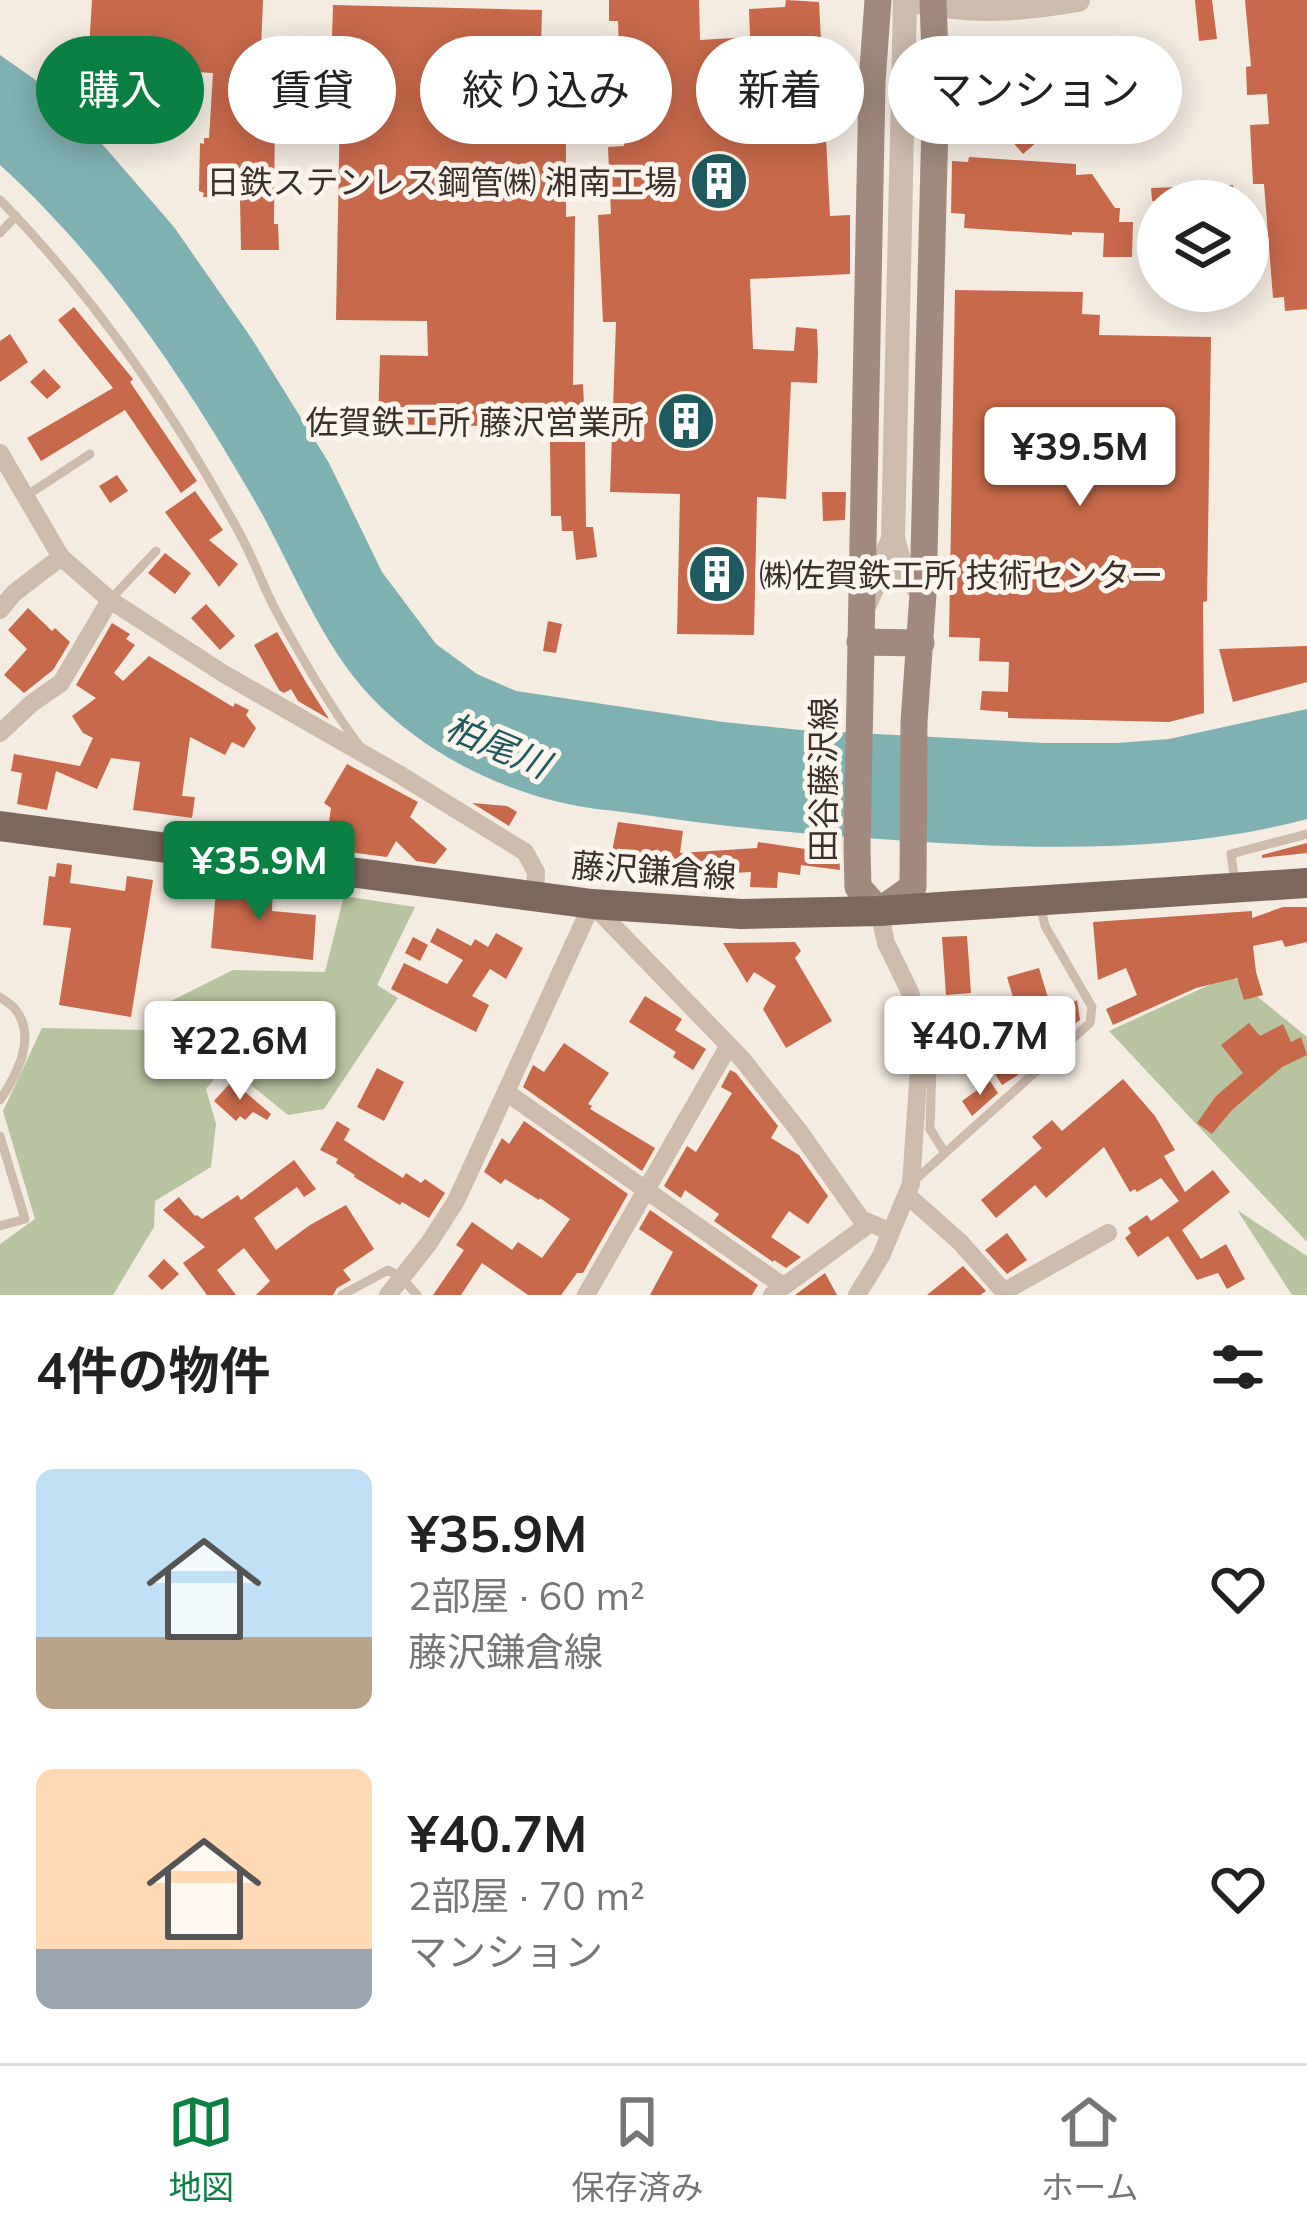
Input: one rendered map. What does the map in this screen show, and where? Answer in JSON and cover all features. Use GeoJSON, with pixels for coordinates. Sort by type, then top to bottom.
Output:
{"type":"FeatureCollection","features":[{"type":"Feature","properties":{"kind":"main road","name":"田谷藤沢線"},"geometry":{"type":"LineString","coordinates":[[878,0],[872,82],[857,848],[858,887],[879,911]]}},
{"type":"Feature","properties":{"kind":"main road"},"geometry":{"type":"LineString","coordinates":[[879,911],[913,887],[914,722],[923,594],[936,85],[933,0]]}},
{"type":"Feature","properties":{"kind":"main road"},"geometry":{"type":"LineString","coordinates":[[861,628],[921,644]]}},
{"type":"Feature","properties":{"kind":"main road","name":"藤沢鎌倉線"},"geometry":{"type":"LineString","coordinates":[[0,826],[592,904],[741,914],[879,911],[1307,883]]}},
{"type":"Feature","properties":{"kind":"street"},"geometry":{"type":"LineString","coordinates":[[923,594],[901,567],[893,539],[904,0],[988,11],[1078,0]]}},
{"type":"Feature","properties":{"kind":"street"},"geometry":{"type":"LineString","coordinates":[[0,453],[61,556],[110,601],[525,852],[536,872],[535,896]]}},
{"type":"Feature","properties":{"kind":"street"},"geometry":{"type":"LineString","coordinates":[[861,628],[893,539]]}},
{"type":"Feature","properties":{"kind":"street"},"geometry":{"type":"LineString","coordinates":[[0,610],[61,556]]}},
{"type":"Feature","properties":{"kind":"street"},"geometry":{"type":"LineString","coordinates":[[0,733],[61,683],[110,601]]}},
{"type":"Feature","properties":{"kind":"street"},"geometry":{"type":"LineString","coordinates":[[388,1295],[456,1201],[592,904],[742,1059],[861,1219],[891,1232]]}},
{"type":"Feature","properties":{"kind":"street"},"geometry":{"type":"LineString","coordinates":[[857,1295],[881,1256],[909,1190],[920,1068],[917,1016],[886,943],[879,911]]}},
{"type":"Feature","properties":{"kind":"street"},"geometry":{"type":"LineString","coordinates":[[586,1295],[728,1047]]}},
{"type":"Feature","properties":{"kind":"street"},"geometry":{"type":"LineString","coordinates":[[506,1092],[649,1189],[778,1290],[868,1224]]}},
{"type":"Feature","properties":{"kind":"street"},"geometry":{"type":"LineString","coordinates":[[909,1190],[1006,1293],[1108,1233]]}},
{"type":"Feature","properties":{"kind":"lane"},"geometry":{"type":"LineString","coordinates":[[0,200],[96,308],[150,384],[244,539],[307,667],[365,755]]}},
{"type":"Feature","properties":{"kind":"lane"},"geometry":{"type":"LineString","coordinates":[[0,232],[16,216]]}},
{"type":"Feature","properties":{"kind":"lane"},"geometry":{"type":"LineString","coordinates":[[26,496],[90,454]]}},
{"type":"Feature","properties":{"kind":"lane"},"geometry":{"type":"LineString","coordinates":[[110,601],[156,551]]}},
{"type":"Feature","properties":{"kind":"lane"},"geometry":{"type":"LineString","coordinates":[[1236,888],[1231,854],[1307,834]]}},
{"type":"Feature","properties":{"kind":"lane"},"geometry":{"type":"LineString","coordinates":[[909,1190],[1090,1023],[1092,1007],[1046,926],[1040,900]]}},
{"type":"Feature","properties":{"kind":"lane"},"geometry":{"type":"LineString","coordinates":[[0,997],[17,1011],[26,1042],[16,1074],[0,1100]]}},
{"type":"Feature","properties":{"kind":"lane"},"geometry":{"type":"LineString","coordinates":[[932,1065],[930,1130],[945,1154]]}},
{"type":"Feature","properties":{"kind":"lane"},"geometry":{"type":"LineString","coordinates":[[0,1136],[25,1219],[0,1226]]}},
{"type":"Feature","properties":{"kind":"lane"},"geometry":{"type":"LineString","coordinates":[[342,1295],[388,1270],[417,1295]]}},
{"type":"Feature","properties":{"kind":"green space"},"geometry":{"type":"Polygon","coordinates":[[[344,896],[415,907],[377,985],[398,998],[324,1109],[288,1115],[236,1073],[219,1073],[206,1089],[216,1124],[211,1167],[155,1201],[154,1227],[113,1295],[0,1295],[0,1244],[35,1219],[3,1111],[42,1028],[149,1030],[159,1007],[233,970],[325,972],[344,896]]]}},
{"type":"Feature","properties":{"kind":"green space"},"geometry":{"type":"Polygon","coordinates":[[[1231,975],[1307,1037],[1307,1242],[1109,1031],[1231,975]]]}},
{"type":"Feature","properties":{"kind":"green space"},"geometry":{"type":"Polygon","coordinates":[[[1237,1210],[1307,1256],[1307,1295],[1292,1295],[1237,1210]]]}},
{"type":"Feature","properties":{"kind":"water","name":"柏尾川"},"geometry":{"type":"Polygon","coordinates":[[[0,55],[36,80],[36,144],[102,144],[174,227],[252,339],[329,463],[382,572],[436,644],[477,674],[516,691],[723,722],[1044,743],[1169,739],[1307,709],[1307,819],[1186,841],[1124,845],[934,843],[766,830],[577,806],[507,786],[458,763],[412,734],[354,677],[322,630],[256,503],[172,367],[75,241],[0,165],[0,55]]]}},
{"type":"Feature","properties":{"kind":"building"},"geometry":{"type":"Polygon","coordinates":[[[92,0],[263,0],[262,36],[228,36],[228,144],[275,144],[274,224],[278,224],[279,250],[241,250],[240,199],[203,197],[199,191],[200,144],[209,138],[213,73],[204,72],[204,36],[90,36],[92,0]]]}},
{"type":"Feature","properties":{"kind":"building"},"geometry":{"type":"Polygon","coordinates":[[[609,0],[699,0],[696,144],[826,144],[830,216],[850,215],[850,274],[750,279],[753,349],[794,351],[796,327],[817,329],[818,352],[817,383],[791,382],[786,499],[757,497],[754,635],[677,634],[680,494],[610,492],[616,322],[603,322],[598,215],[611,214],[608,147],[672,144],[672,36],[618,36],[618,21],[609,21],[609,0]]]}},
{"type":"Feature","properties":{"kind":"building"},"geometry":{"type":"Polygon","coordinates":[[[786,0],[819,2],[821,36],[750,36],[749,9],[785,7],[786,0]]]}},
{"type":"Feature","properties":{"kind":"building"},"geometry":{"type":"Polygon","coordinates":[[[1195,0],[1212,0],[1217,39],[1199,41],[1195,0]]]}},
{"type":"Feature","properties":{"kind":"building"},"geometry":{"type":"Polygon","coordinates":[[[1245,0],[1307,0],[1307,309],[1285,311],[1284,297],[1273,298],[1269,180],[1253,180],[1250,125],[1269,124],[1267,94],[1247,95],[1246,67],[1251,66],[1245,0]]]}},
{"type":"Feature","properties":{"kind":"building"},"geometry":{"type":"Polygon","coordinates":[[[333,5],[542,10],[541,36],[420,36],[420,144],[566,144],[566,217],[575,216],[573,385],[583,384],[584,406],[532,405],[531,422],[378,424],[380,355],[428,356],[427,321],[336,320],[339,144],[396,144],[396,36],[332,36],[333,5]]]}},
{"type":"Feature","properties":{"kind":"building"},"geometry":{"type":"Polygon","coordinates":[[[1014,144],[1035,144],[1023,154],[1014,144]]]}},
{"type":"Feature","properties":{"kind":"building"},"geometry":{"type":"Polygon","coordinates":[[[969,157],[1076,164],[1076,175],[1092,174],[1115,208],[1120,208],[1119,222],[1133,222],[1132,257],[1103,257],[1104,233],[964,228],[965,214],[951,213],[952,161],[968,162],[969,157]]]}},
{"type":"Feature","properties":{"kind":"building"},"geometry":{"type":"Polygon","coordinates":[[[955,290],[1083,292],[1082,314],[1100,315],[1099,335],[1211,337],[1204,713],[1169,722],[1008,718],[1008,712],[980,710],[982,691],[1008,692],[1009,662],[979,661],[980,638],[949,637],[955,290]]]}},
{"type":"Feature","properties":{"kind":"building"},"geometry":{"type":"Polygon","coordinates":[[[74,307],[133,379],[130,382],[197,481],[181,493],[125,410],[41,461],[27,438],[113,388],[58,320],[74,307]]]}},
{"type":"Feature","properties":{"kind":"building"},"geometry":{"type":"Polygon","coordinates":[[[10,334],[28,362],[0,382],[0,341],[10,334]]]}},
{"type":"Feature","properties":{"kind":"building"},"geometry":{"type":"Polygon","coordinates":[[[44,369],[61,387],[47,399],[30,382],[44,369]]]}},
{"type":"Feature","properties":{"kind":"building"},"geometry":{"type":"Polygon","coordinates":[[[550,442],[585,442],[586,527],[593,527],[597,557],[576,560],[573,531],[562,531],[561,516],[551,516],[550,442]]]}},
{"type":"Feature","properties":{"kind":"building"},"geometry":{"type":"Polygon","coordinates":[[[117,475],[128,491],[110,503],[99,486],[117,475]]]}},
{"type":"Feature","properties":{"kind":"building"},"geometry":{"type":"Polygon","coordinates":[[[195,491],[223,530],[209,540],[238,564],[219,587],[165,512],[195,491]]]}},
{"type":"Feature","properties":{"kind":"building"},"geometry":{"type":"Polygon","coordinates":[[[822,492],[846,492],[845,520],[823,521],[822,492]]]}},
{"type":"Feature","properties":{"kind":"building"},"geometry":{"type":"Polygon","coordinates":[[[165,553],[191,573],[175,594],[148,573],[165,553]]]}},
{"type":"Feature","properties":{"kind":"building"},"geometry":{"type":"Polygon","coordinates":[[[206,604],[235,636],[220,650],[191,618],[206,604]]]}},
{"type":"Feature","properties":{"kind":"building"},"geometry":{"type":"Polygon","coordinates":[[[28,608],[70,642],[53,670],[24,693],[4,675],[27,649],[8,630],[28,608]]]}},
{"type":"Feature","properties":{"kind":"building"},"geometry":{"type":"Polygon","coordinates":[[[548,621],[562,624],[556,653],[543,651],[548,621]]]}},
{"type":"Feature","properties":{"kind":"building"},"geometry":{"type":"Polygon","coordinates":[[[112,623],[130,634],[126,639],[135,645],[114,673],[123,681],[149,656],[233,707],[235,703],[249,710],[246,715],[256,728],[244,748],[232,742],[225,755],[190,737],[182,796],[195,797],[192,818],[133,810],[140,762],[111,758],[97,789],[56,771],[47,810],[17,804],[22,773],[11,771],[14,754],[80,766],[93,738],[83,733],[72,716],[96,698],[76,685],[112,623]]]}},
{"type":"Feature","properties":{"kind":"building"},"geometry":{"type":"Polygon","coordinates":[[[277,632],[329,719],[298,701],[291,689],[279,690],[254,645],[277,632]]]}},
{"type":"Feature","properties":{"kind":"building"},"geometry":{"type":"Polygon","coordinates":[[[1307,646],[1307,682],[1233,702],[1219,649],[1307,646]]]}},
{"type":"Feature","properties":{"kind":"building"},"geometry":{"type":"Polygon","coordinates":[[[347,764],[418,802],[410,817],[447,849],[435,864],[416,861],[396,841],[387,857],[325,849],[331,808],[324,803],[347,764]]]}},
{"type":"Feature","properties":{"kind":"building"},"geometry":{"type":"Polygon","coordinates":[[[472,803],[507,806],[517,812],[509,826],[472,803]]]}},
{"type":"Feature","properties":{"kind":"building"},"geometry":{"type":"Polygon","coordinates":[[[618,822],[683,831],[680,853],[757,848],[758,842],[839,854],[840,870],[801,865],[800,875],[778,872],[777,888],[750,887],[751,872],[679,876],[680,880],[661,885],[654,859],[612,851],[618,822]]]}},
{"type":"Feature","properties":{"kind":"building"},"geometry":{"type":"Polygon","coordinates":[[[1307,843],[1307,853],[1262,858],[1262,855],[1307,843]]]}},
{"type":"Feature","properties":{"kind":"building"},"geometry":{"type":"Polygon","coordinates":[[[57,863],[72,865],[70,883],[125,891],[127,876],[153,880],[131,1017],[59,1005],[71,928],[43,925],[49,876],[55,877],[57,863]]]}},
{"type":"Feature","properties":{"kind":"building"},"geometry":{"type":"Polygon","coordinates":[[[217,880],[273,884],[272,911],[316,915],[313,960],[211,948],[217,880]]]}},
{"type":"Feature","properties":{"kind":"building"},"geometry":{"type":"Polygon","coordinates":[[[1283,907],[1307,907],[1307,942],[1285,947],[1282,940],[1253,946],[1263,995],[1244,1000],[1237,978],[1196,988],[1113,1025],[1106,1009],[1137,995],[1126,968],[1098,980],[1093,922],[1252,911],[1252,918],[1283,907]]]}},
{"type":"Feature","properties":{"kind":"building"},"geometry":{"type":"Polygon","coordinates":[[[437,928],[471,946],[475,939],[488,947],[496,933],[523,948],[506,979],[490,969],[472,996],[489,1005],[476,1032],[391,989],[404,963],[447,984],[463,960],[430,942],[437,928]]]}},
{"type":"Feature","properties":{"kind":"building"},"geometry":{"type":"Polygon","coordinates":[[[967,936],[971,993],[946,995],[942,937],[967,936]]]}},
{"type":"Feature","properties":{"kind":"building"},"geometry":{"type":"Polygon","coordinates":[[[413,937],[428,945],[420,961],[405,953],[413,937]]]}},
{"type":"Feature","properties":{"kind":"building"},"geometry":{"type":"Polygon","coordinates":[[[795,942],[801,951],[795,958],[832,1021],[786,1048],[763,1009],[776,986],[754,972],[747,983],[723,943],[795,942]]]}},
{"type":"Feature","properties":{"kind":"building"},"geometry":{"type":"Polygon","coordinates":[[[1039,968],[1052,1011],[1077,1000],[1080,1020],[1054,1043],[1029,1003],[1016,1007],[1007,977],[1039,968]]]}},
{"type":"Feature","properties":{"kind":"building"},"geometry":{"type":"Polygon","coordinates":[[[645,996],[682,1019],[675,1030],[706,1049],[693,1070],[673,1057],[676,1052],[629,1022],[645,996]]]}},
{"type":"Feature","properties":{"kind":"building"},"geometry":{"type":"Polygon","coordinates":[[[1249,1023],[1260,1036],[1283,1024],[1291,1042],[1301,1037],[1307,1055],[1282,1067],[1212,1134],[1197,1123],[1216,1096],[1243,1073],[1221,1045],[1249,1023]]]}},
{"type":"Feature","properties":{"kind":"building"},"geometry":{"type":"Polygon","coordinates":[[[1038,1031],[1048,1047],[1014,1068],[1018,1075],[1002,1085],[987,1061],[1038,1031]]]}},
{"type":"Feature","properties":{"kind":"building"},"geometry":{"type":"Polygon","coordinates":[[[564,1043],[609,1073],[588,1104],[590,1109],[655,1148],[642,1171],[523,1087],[533,1065],[544,1072],[564,1043]]]}},
{"type":"Feature","properties":{"kind":"building"},"geometry":{"type":"Polygon","coordinates":[[[377,1068],[404,1082],[384,1121],[357,1107],[377,1068]]]}},
{"type":"Feature","properties":{"kind":"building"},"geometry":{"type":"Polygon","coordinates":[[[730,1070],[778,1126],[771,1138],[799,1155],[828,1196],[808,1224],[789,1211],[771,1237],[801,1257],[786,1268],[714,1221],[719,1214],[685,1190],[681,1198],[664,1186],[687,1146],[696,1152],[732,1093],[721,1087],[730,1070]]]}},
{"type":"Feature","properties":{"kind":"building"},"geometry":{"type":"Polygon","coordinates":[[[1123,1079],[1155,1116],[1175,1150],[1164,1156],[1185,1192],[1213,1170],[1230,1192],[1182,1230],[1201,1259],[1226,1244],[1245,1279],[1227,1289],[1218,1273],[1197,1280],[1168,1236],[1138,1257],[1125,1238],[1131,1233],[1128,1228],[1147,1215],[1151,1221],[1179,1201],[1161,1178],[1130,1192],[1104,1147],[1046,1198],[1035,1185],[996,1218],[981,1200],[1042,1148],[1032,1137],[1052,1120],[1062,1131],[1123,1079]]]}},
{"type":"Feature","properties":{"kind":"building"},"geometry":{"type":"Polygon","coordinates":[[[232,1081],[271,1114],[267,1120],[253,1112],[236,1121],[214,1101],[232,1081]]]}},
{"type":"Feature","properties":{"kind":"building"},"geometry":{"type":"Polygon","coordinates":[[[990,1081],[998,1093],[972,1116],[962,1101],[990,1081]]]}},
{"type":"Feature","properties":{"kind":"building"},"geometry":{"type":"Polygon","coordinates":[[[337,1121],[350,1129],[344,1140],[403,1178],[406,1173],[421,1183],[425,1179],[445,1193],[429,1218],[354,1177],[336,1163],[338,1159],[320,1150],[337,1121]]]}},
{"type":"Feature","properties":{"kind":"building"},"geometry":{"type":"Polygon","coordinates":[[[524,1121],[628,1194],[583,1273],[577,1273],[561,1295],[528,1295],[482,1263],[461,1295],[433,1295],[464,1250],[456,1245],[472,1222],[512,1250],[518,1242],[542,1258],[570,1219],[540,1198],[505,1179],[501,1184],[484,1172],[502,1138],[509,1144],[524,1121]]]}},
{"type":"Feature","properties":{"kind":"building"},"geometry":{"type":"Polygon","coordinates":[[[294,1160],[316,1189],[304,1197],[297,1187],[254,1218],[276,1250],[346,1205],[374,1249],[343,1270],[351,1280],[333,1295],[256,1295],[270,1281],[244,1248],[217,1270],[236,1295],[207,1295],[183,1263],[205,1247],[163,1210],[179,1197],[202,1219],[238,1195],[241,1200],[294,1160]]]}},
{"type":"Feature","properties":{"kind":"building"},"geometry":{"type":"Polygon","coordinates":[[[650,1210],[758,1285],[752,1295],[650,1295],[673,1252],[639,1229],[650,1210]]]}},
{"type":"Feature","properties":{"kind":"building"},"geometry":{"type":"Polygon","coordinates":[[[1007,1233],[1027,1260],[1007,1274],[985,1250],[1007,1233]]]}},
{"type":"Feature","properties":{"kind":"building"},"geometry":{"type":"Polygon","coordinates":[[[164,1259],[179,1274],[162,1290],[148,1276],[164,1259]]]}},
{"type":"Feature","properties":{"kind":"building"},"geometry":{"type":"Polygon","coordinates":[[[963,1266],[986,1291],[927,1295],[963,1266]]]}},
{"type":"Feature","properties":{"kind":"building"},"geometry":{"type":"Polygon","coordinates":[[[825,1273],[837,1295],[795,1295],[825,1273]]]}},
{"type":"Feature","properties":{"kind":"place","name":"日鉄ステンレス鋼管㈱ 湘南工場"},"geometry":{"type":"Point","coordinates":[719,181]}},
{"type":"Feature","properties":{"kind":"place","name":"佐賀鉄工所 藤沢営業所"},"geometry":{"type":"Point","coordinates":[686,421]}},
{"type":"Feature","properties":{"kind":"place","name":"㈱佐賀鉄工所 技術センター"},"geometry":{"type":"Point","coordinates":[717,574]}}]}
